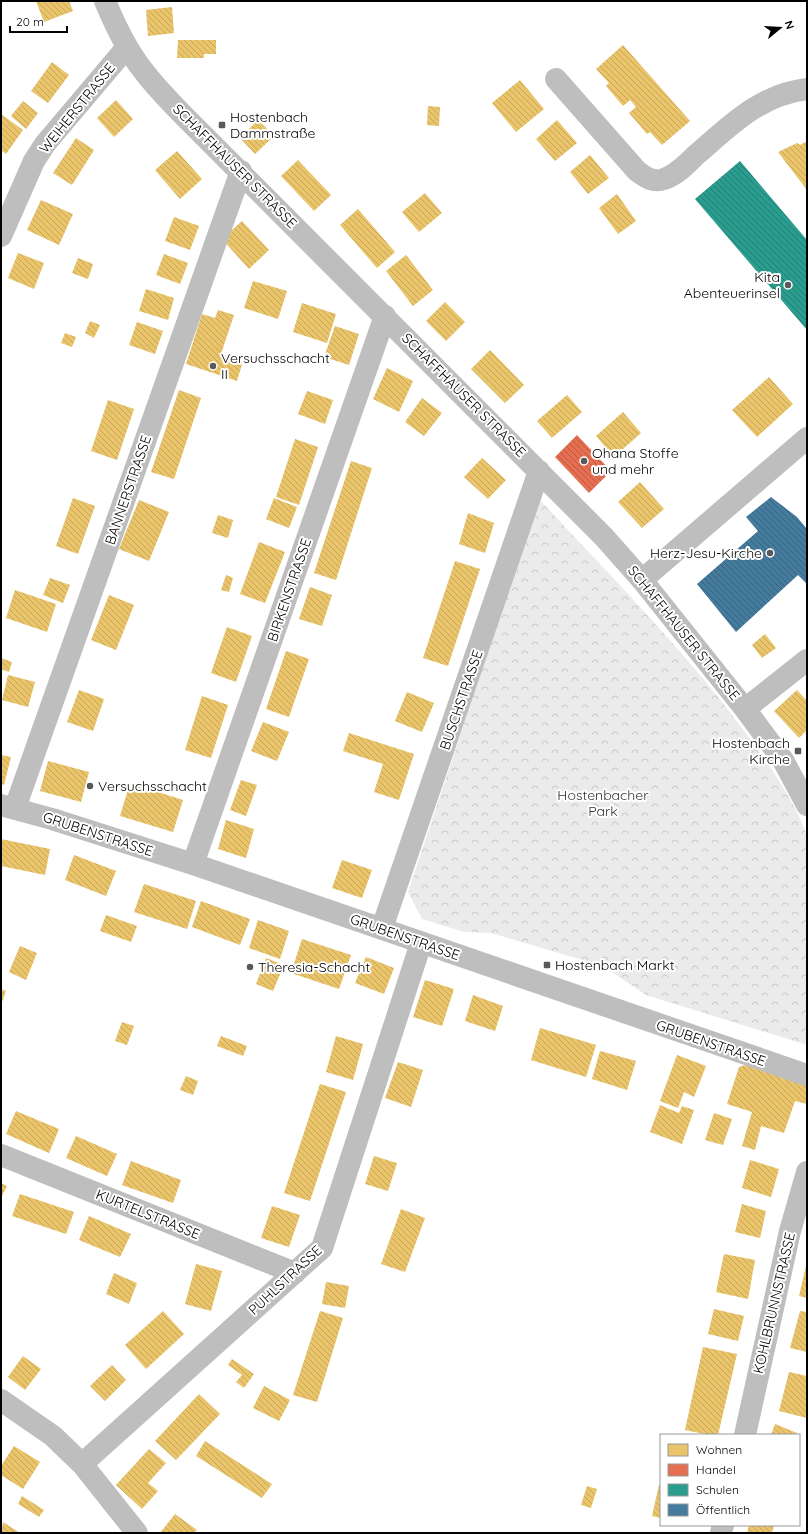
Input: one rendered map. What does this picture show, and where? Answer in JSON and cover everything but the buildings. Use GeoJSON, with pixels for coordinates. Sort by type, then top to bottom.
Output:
{"type":"FeatureCollection","features":[{"type":"Feature","properties":{"kind":"street","name":"SCHAFFHAUSER STRASSE"},"geometry":{"type":"LineString","coordinates":[[105,1],[116,28],[127,47],[154,84],[190,122],[241,171],[540,471],[604,537],[642,580],[745,709],[783,760],[807,805]]}},
{"type":"Feature","properties":{"kind":"street","name":"WEIHERSTRASSE"},"geometry":{"type":"LineString","coordinates":[[1,236],[34,162],[45,144],[127,47]]}},
{"type":"Feature","properties":{"kind":"street"},"geometry":{"type":"LineString","coordinates":[[556,79],[637,171],[645,178],[654,180],[664,179],[676,172],[753,108],[777,95],[807,89]]}},
{"type":"Feature","properties":{"kind":"street","name":"BANNERSTRASSE"},"geometry":{"type":"LineString","coordinates":[[8,807],[241,171]]}},
{"type":"Feature","properties":{"kind":"street","name":"BIRKENSTRASSE"},"geometry":{"type":"LineString","coordinates":[[193,864],[385,316]]}},
{"type":"Feature","properties":{"kind":"street"},"geometry":{"type":"LineString","coordinates":[[642,580],[807,438]]}},
{"type":"Feature","properties":{"kind":"street","name":"BUSCHSTRASSE"},"geometry":{"type":"LineString","coordinates":[[382,928],[540,471]]}},
{"type":"Feature","properties":{"kind":"street"},"geometry":{"type":"LineString","coordinates":[[745,709],[807,660]]}},
{"type":"Feature","properties":{"kind":"street","name":"GRUBENSTRASSE"},"geometry":{"type":"LineString","coordinates":[[8,807],[193,864],[807,1075]]}},
{"type":"Feature","properties":{"kind":"street","name":"PUHLSTRASSE"},"geometry":{"type":"LineString","coordinates":[[82,1464],[322,1248],[421,943]]}},
{"type":"Feature","properties":{"kind":"street","name":"KURTELSTRASSE"},"geometry":{"type":"LineString","coordinates":[[1,1155],[295,1273]]}},
{"type":"Feature","properties":{"kind":"street","name":"KOHLBRUNNSTRASSE"},"geometry":{"type":"LineString","coordinates":[[744,1434],[790,1231],[807,1172]]}},
{"type":"Feature","properties":{"kind":"street"},"geometry":{"type":"LineString","coordinates":[[1,1400],[53,1436],[82,1464],[137,1533]]}},
{"type":"Feature","properties":{"kind":"green space","name":"Hostenbacher Park"},"geometry":{"type":"Polygon","coordinates":[[[539,499],[650,618],[729,710],[776,776],[802,822],[807,835],[807,1045],[646,995],[603,966],[491,933],[464,932],[422,919],[408,892],[539,499]]]}},
{"type":"Feature","properties":{"kind":"place","name":"Hostenbach Dammstraße"},"geometry":{"type":"Point","coordinates":[222,125]}},
{"type":"Feature","properties":{"kind":"place","name":"Kita Abenteuerinsel"},"geometry":{"type":"Point","coordinates":[788,285]}},
{"type":"Feature","properties":{"kind":"place","name":"Versuchsschacht II"},"geometry":{"type":"Point","coordinates":[213,366]}},
{"type":"Feature","properties":{"kind":"place","name":"Ohana Stoffe und mehr"},"geometry":{"type":"Point","coordinates":[584,461]}},
{"type":"Feature","properties":{"kind":"place","name":"Herz-Jesu-Kirche"},"geometry":{"type":"Point","coordinates":[770,553]}},
{"type":"Feature","properties":{"kind":"place","name":"Hostenbach Kirche"},"geometry":{"type":"Point","coordinates":[798,751]}},
{"type":"Feature","properties":{"kind":"place","name":"Versuchsschacht"},"geometry":{"type":"Point","coordinates":[90,786]}},
{"type":"Feature","properties":{"kind":"place","name":"Hostenbach Markt"},"geometry":{"type":"Point","coordinates":[547,965]}},
{"type":"Feature","properties":{"kind":"place","name":"Theresia-Schacht"},"geometry":{"type":"Point","coordinates":[250,967]}}]}
